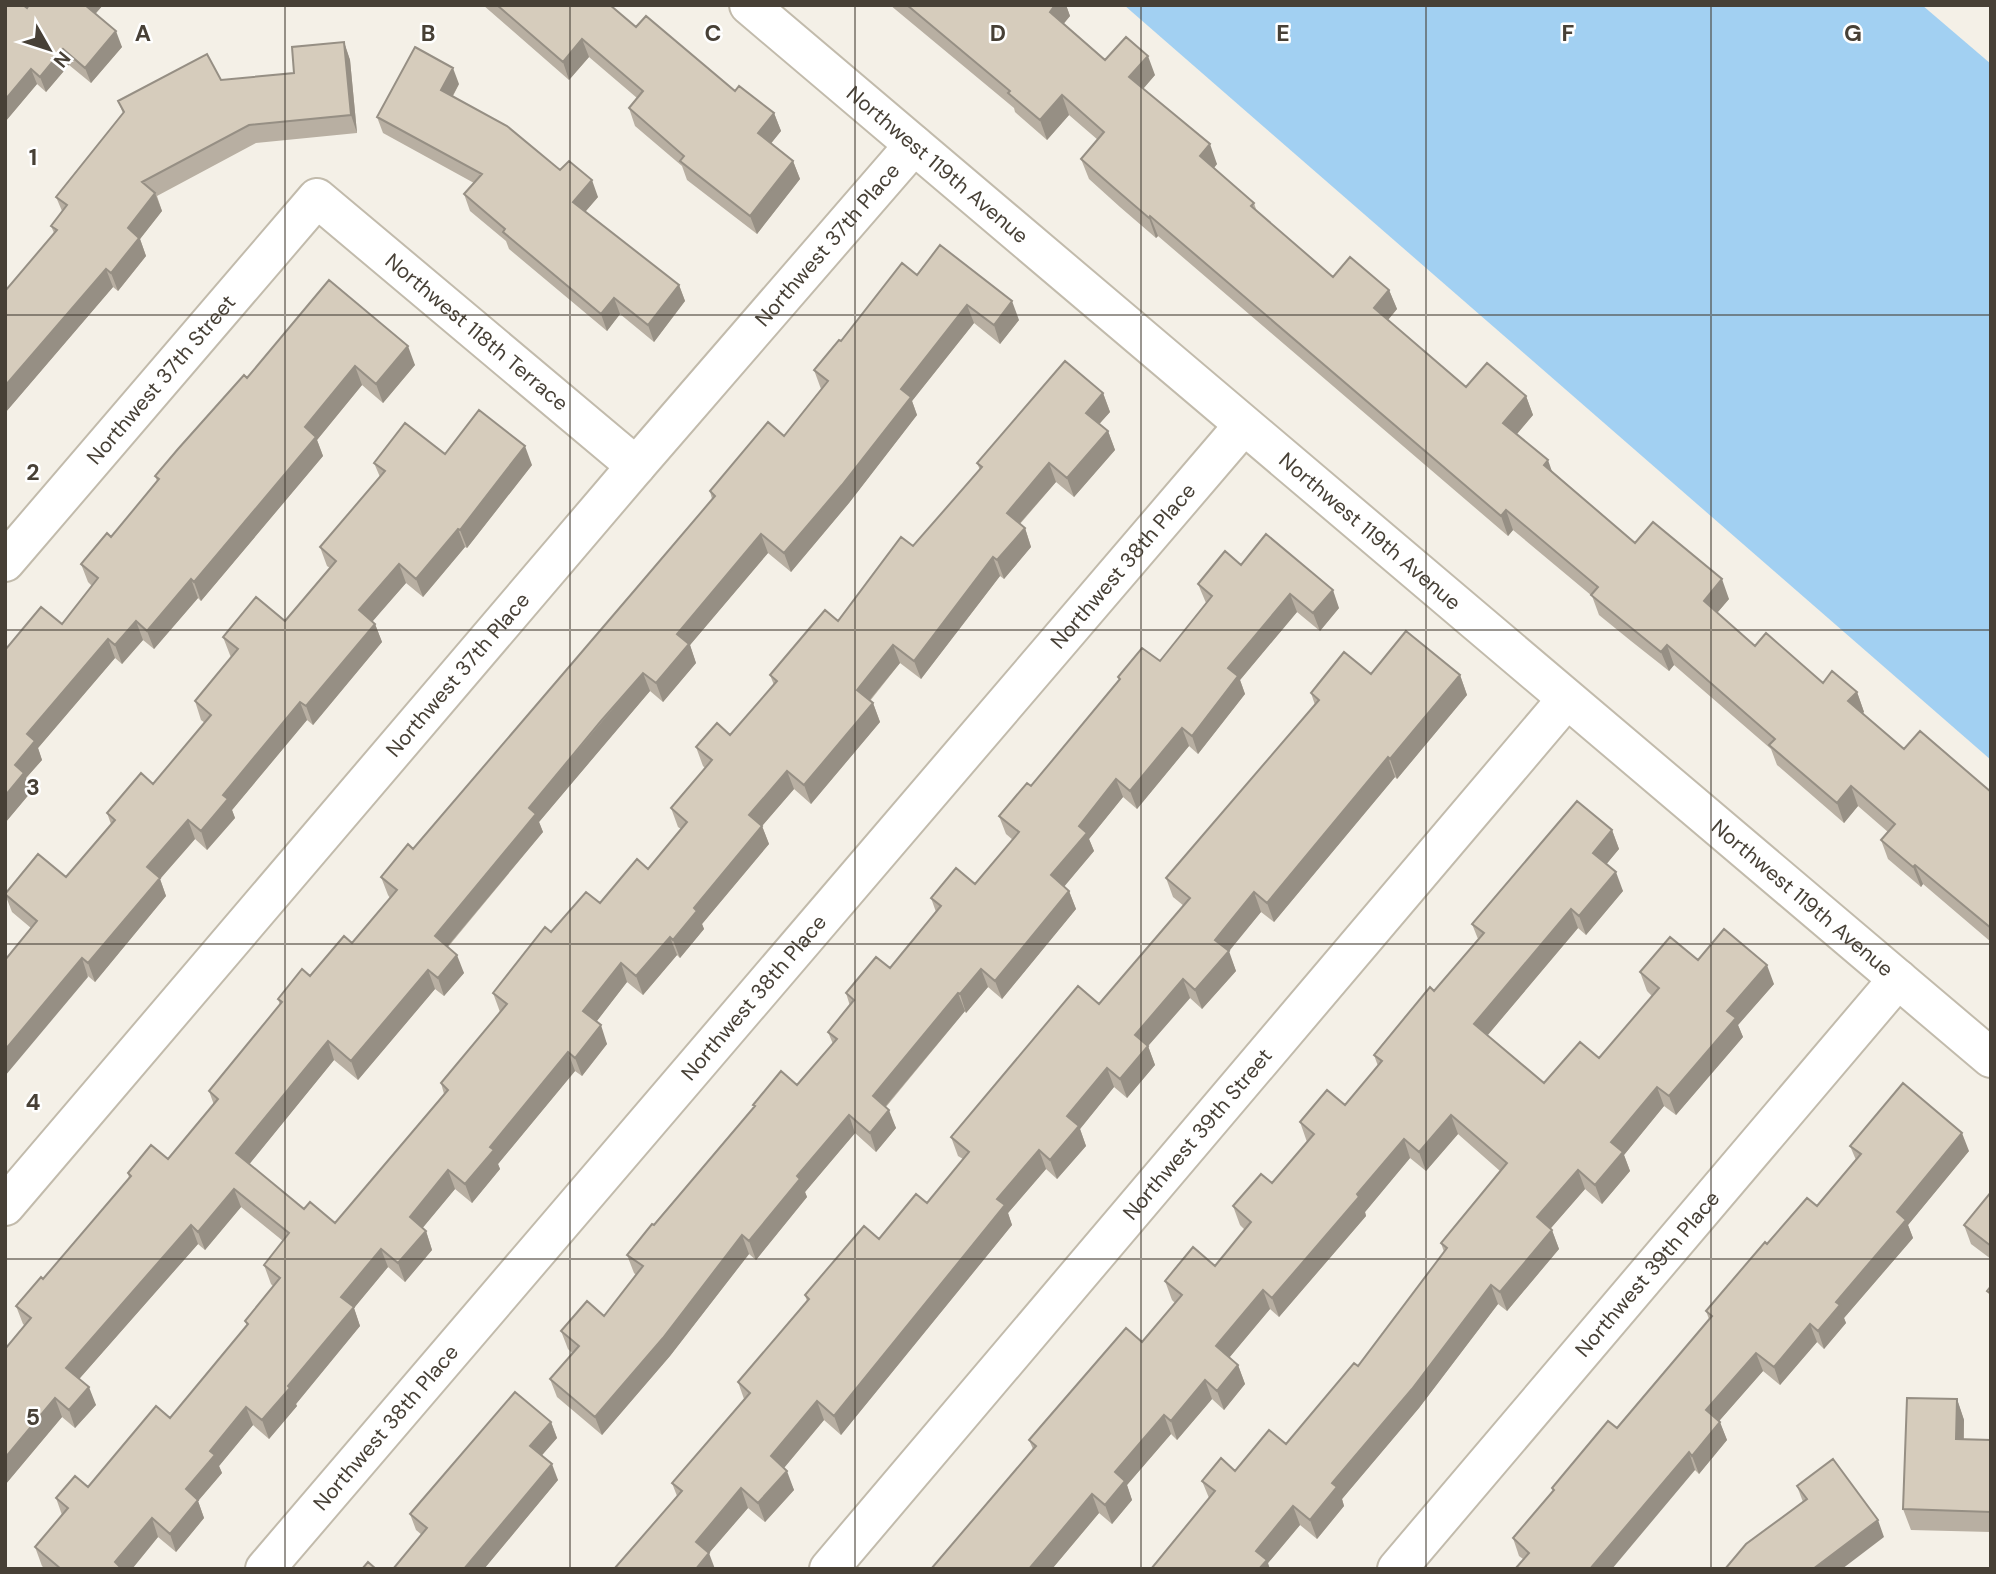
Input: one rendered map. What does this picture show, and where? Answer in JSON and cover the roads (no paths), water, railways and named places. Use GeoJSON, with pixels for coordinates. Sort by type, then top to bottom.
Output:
{"type":"FeatureCollection","features":[{"type":"Feature","properties":{"kind":"street","name":"Northwest 119th Avenue"},"geometry":{"type":"LineString","coordinates":[[749,5],[1991,1058]]}},
{"type":"Feature","properties":{"kind":"street","name":"Northwest 37th Place"},"geometry":{"type":"LineString","coordinates":[[5,1206],[636,466],[914,145]]}},
{"type":"Feature","properties":{"kind":"street","name":"Northwest 118th Terrace"},"geometry":{"type":"LineString","coordinates":[[317,198],[636,466]]}},
{"type":"Feature","properties":{"kind":"street","name":"Northwest 37th Street"},"geometry":{"type":"LineString","coordinates":[[5,562],[317,198]]}},
{"type":"Feature","properties":{"kind":"street","name":"Northwest 38th Place"},"geometry":{"type":"LineString","coordinates":[[265,1569],[1243,426]]}},
{"type":"Feature","properties":{"kind":"street","name":"Northwest 39th Street"},"geometry":{"type":"LineString","coordinates":[[829,1569],[1566,700]]}},
{"type":"Feature","properties":{"kind":"street","name":"Northwest 39th Place"},"geometry":{"type":"LineString","coordinates":[[1397,1569],[1898,979]]}},
{"type":"Feature","properties":{"kind":"water"},"geometry":{"type":"Polygon","coordinates":[[[1124,5],[1922,5],[1991,64],[1991,760],[1124,5]]]}}]}
